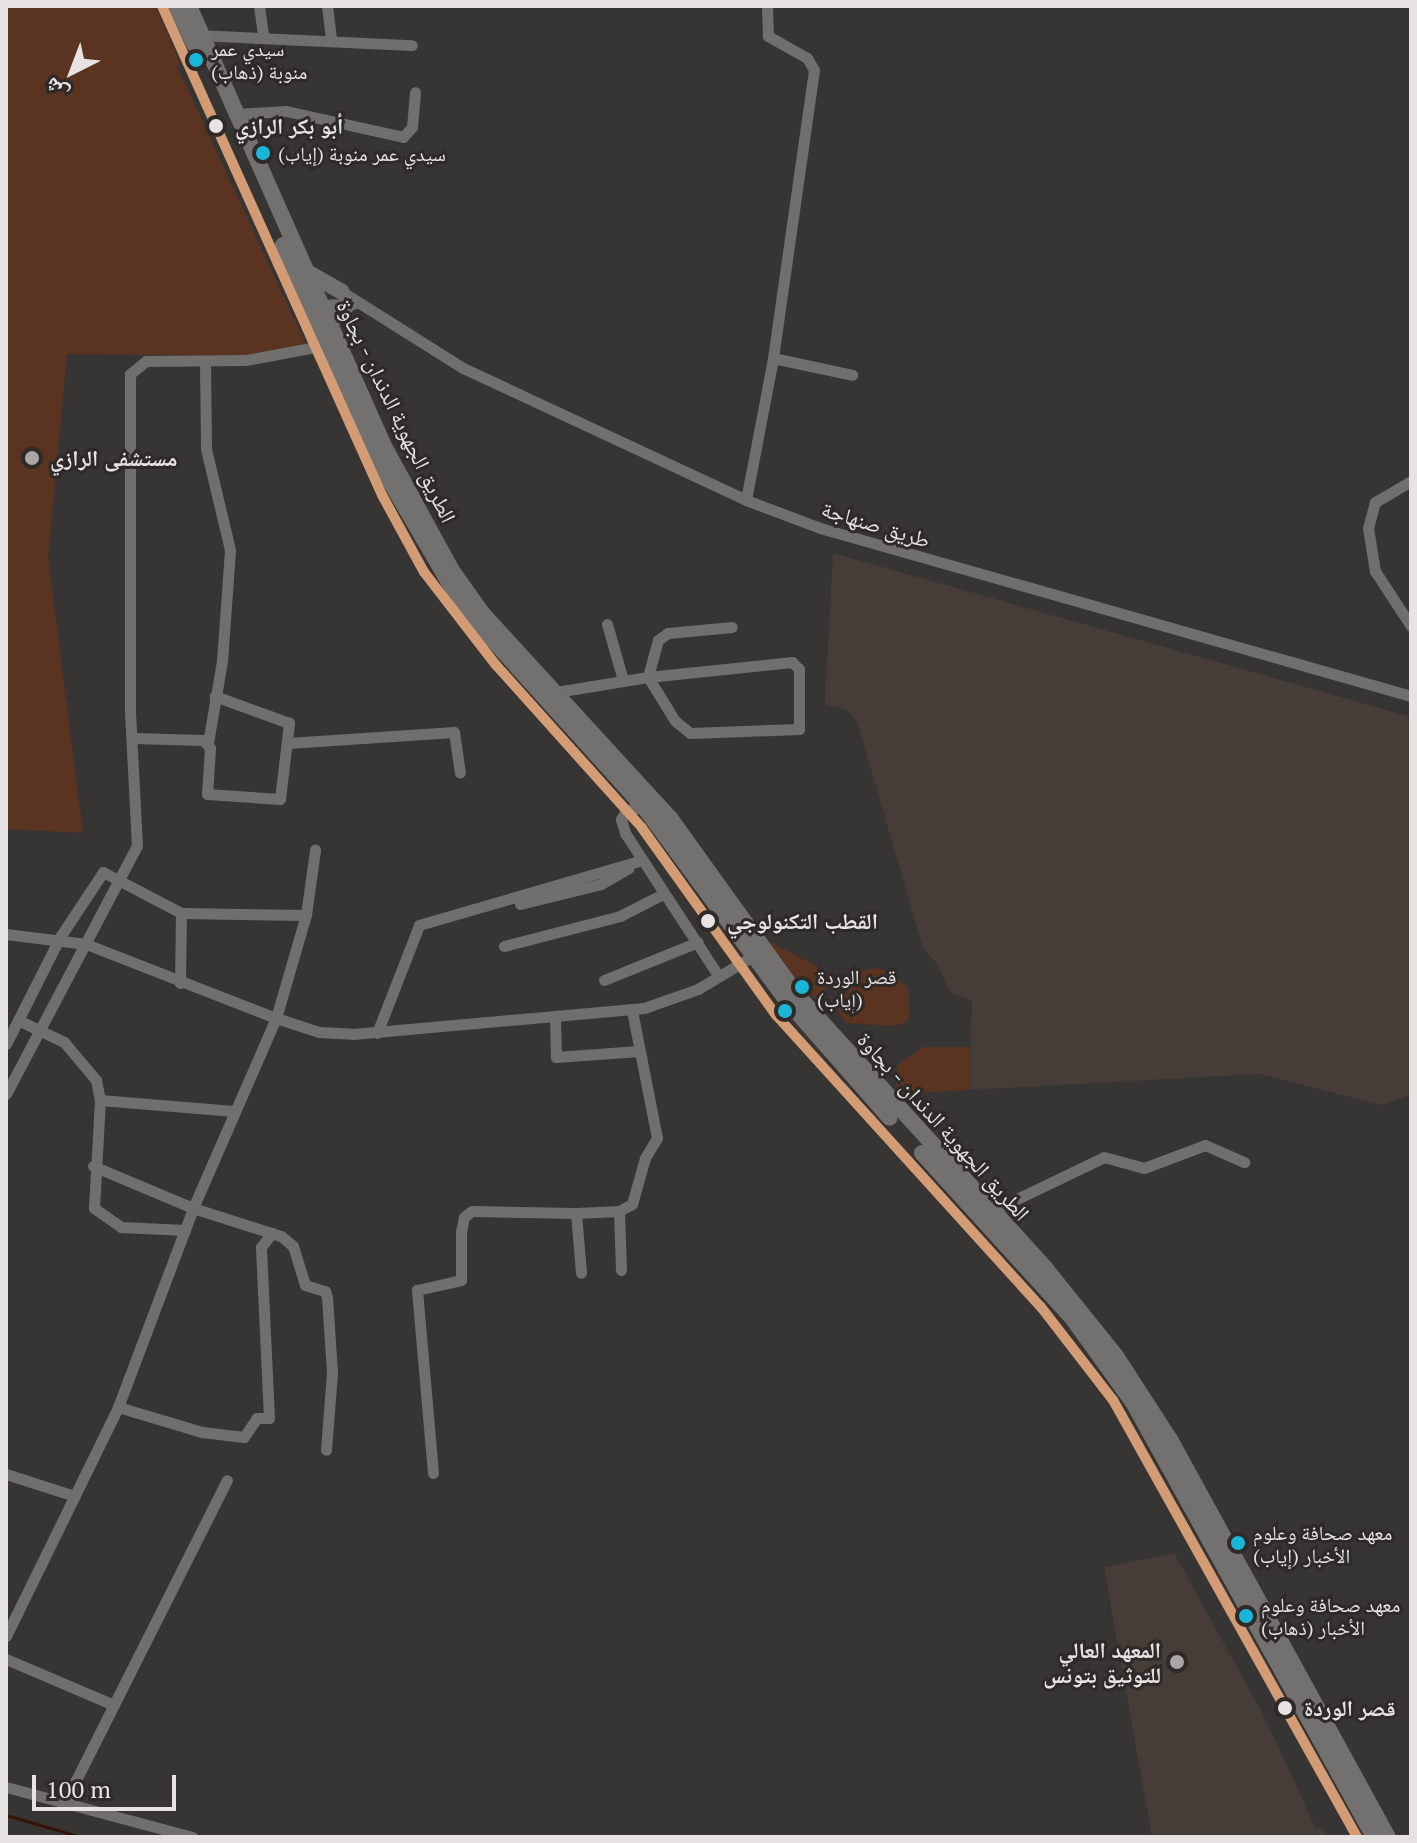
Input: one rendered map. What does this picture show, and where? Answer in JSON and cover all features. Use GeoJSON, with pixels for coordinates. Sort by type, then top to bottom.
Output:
{"type":"FeatureCollection","features":[{"type":"Feature","properties":{"kind":"main road","name":"الطريق الجهوية الدندان - بجاوة"},"geometry":{"type":"LineString","coordinates":[[176,6],[196,36],[237,114],[307,272],[326,345],[398,502],[464,608],[644,807],[758,953],[827,1049],[1073,1319],[1134,1404],[1214,1533],[1374,1837]]}},
{"type":"Feature","properties":{"kind":"main road","name":"الطريق الجهوية الدندان - بجاوة"},"geometry":{"type":"LineString","coordinates":[[189,6],[196,36],[313,300],[330,323],[384,446],[451,569],[482,613],[670,818],[758,953],[992,1211],[1116,1356],[1388,1837]]}},
{"type":"Feature","properties":{"kind":"main road"},"geometry":{"type":"LineString","coordinates":[[307,272],[351,300],[330,323]]}},
{"type":"Feature","properties":{"kind":"street"},"geometry":{"type":"LineString","coordinates":[[259,6],[263,36]]}},
{"type":"Feature","properties":{"kind":"street"},"geometry":{"type":"LineString","coordinates":[[327,6],[331,40]]}},
{"type":"Feature","properties":{"kind":"street"},"geometry":{"type":"LineString","coordinates":[[746,500],[773,358],[814,70],[807,58],[768,36],[767,6]]}},
{"type":"Feature","properties":{"kind":"street"},"geometry":{"type":"LineString","coordinates":[[196,36],[263,36],[412,45]]}},
{"type":"Feature","properties":{"kind":"street"},"geometry":{"type":"LineString","coordinates":[[237,114],[286,111],[403,137],[412,127],[415,92]]}},
{"type":"Feature","properties":{"kind":"street"},"geometry":{"type":"LineString","coordinates":[[313,300],[351,300]]}},
{"type":"Feature","properties":{"kind":"street","name":"طريق صنهاجة"},"geometry":{"type":"LineString","coordinates":[[351,300],[436,355],[746,500],[878,547],[1411,696]]}},
{"type":"Feature","properties":{"kind":"street"},"geometry":{"type":"LineString","coordinates":[[6,1094],[123,881],[139,833],[133,738],[130,374],[146,361],[205,363],[326,345]]}},
{"type":"Feature","properties":{"kind":"street"},"geometry":{"type":"LineString","coordinates":[[773,358],[852,375]]}},
{"type":"Feature","properties":{"kind":"street"},"geometry":{"type":"LineString","coordinates":[[205,363],[206,449],[230,550],[208,743],[207,794],[280,799],[289,723],[215,696]]}},
{"type":"Feature","properties":{"kind":"street"},"geometry":{"type":"LineString","coordinates":[[1411,481],[1375,502],[1368,528],[1375,571],[1411,626]]}},
{"type":"Feature","properties":{"kind":"street"},"geometry":{"type":"LineString","coordinates":[[607,624],[623,680]]}},
{"type":"Feature","properties":{"kind":"street"},"geometry":{"type":"LineString","coordinates":[[556,692],[623,680],[648,677],[792,662],[799,669],[801,727],[685,732],[648,677],[652,650],[662,635],[732,627]]}},
{"type":"Feature","properties":{"kind":"street"},"geometry":{"type":"LineString","coordinates":[[288,743],[454,732],[460,773]]}},
{"type":"Feature","properties":{"kind":"street"},"geometry":{"type":"LineString","coordinates":[[133,738],[208,743]]}},
{"type":"Feature","properties":{"kind":"street"},"geometry":{"type":"LineString","coordinates":[[670,818],[652,806],[629,808],[621,819],[637,862],[698,942],[718,975]]}},
{"type":"Feature","properties":{"kind":"street"},"geometry":{"type":"LineString","coordinates":[[6,1636],[118,1407],[193,1208],[276,1018],[306,915],[315,850]]}},
{"type":"Feature","properties":{"kind":"street"},"geometry":{"type":"LineString","coordinates":[[520,904],[601,884],[637,862]]}},
{"type":"Feature","properties":{"kind":"street"},"geometry":{"type":"LineString","coordinates":[[377,1033],[419,925],[637,862]]}},
{"type":"Feature","properties":{"kind":"street"},"geometry":{"type":"LineString","coordinates":[[6,1044],[60,937],[96,876],[106,872],[181,913],[306,915]]}},
{"type":"Feature","properties":{"kind":"street"},"geometry":{"type":"LineString","coordinates":[[504,946],[620,916],[663,894]]}},
{"type":"Feature","properties":{"kind":"street"},"geometry":{"type":"LineString","coordinates":[[180,983],[181,913]]}},
{"type":"Feature","properties":{"kind":"street"},"geometry":{"type":"LineString","coordinates":[[6,934],[60,937],[86,944],[180,983],[319,1032],[377,1033],[632,1010],[698,989],[758,953]]}},
{"type":"Feature","properties":{"kind":"street"},"geometry":{"type":"LineString","coordinates":[[604,980],[698,942]]}},
{"type":"Feature","properties":{"kind":"street"},"geometry":{"type":"LineString","coordinates":[[433,1473],[417,1290],[461,1280],[461,1232],[467,1213],[619,1211],[637,1197],[645,1158],[657,1138],[632,1010]]}},
{"type":"Feature","properties":{"kind":"street"},"geometry":{"type":"LineString","coordinates":[[555,1017],[556,1057],[639,1051]]}},
{"type":"Feature","properties":{"kind":"street"},"geometry":{"type":"LineString","coordinates":[[18,1020],[40,1029],[86,1063],[100,1100],[93,1166],[94,1208],[106,1220],[137,1230],[185,1230]]}},
{"type":"Feature","properties":{"kind":"street"},"geometry":{"type":"LineString","coordinates":[[100,1100],[234,1111]]}},
{"type":"Feature","properties":{"kind":"street"},"geometry":{"type":"LineString","coordinates":[[992,1211],[1104,1157],[1144,1168],[1205,1145],[1244,1162]]}},
{"type":"Feature","properties":{"kind":"street"},"geometry":{"type":"LineString","coordinates":[[93,1166],[193,1208],[272,1233],[293,1246],[305,1285],[325,1291],[327,1297],[332,1373],[326,1450]]}},
{"type":"Feature","properties":{"kind":"street"},"geometry":{"type":"LineString","coordinates":[[619,1211],[621,1270]]}},
{"type":"Feature","properties":{"kind":"street"},"geometry":{"type":"LineString","coordinates":[[576,1213],[581,1273]]}},
{"type":"Feature","properties":{"kind":"street"},"geometry":{"type":"LineString","coordinates":[[118,1407],[202,1432],[244,1437],[257,1418],[269,1418],[261,1247],[272,1233]]}},
{"type":"Feature","properties":{"kind":"street"},"geometry":{"type":"LineString","coordinates":[[6,1474],[75,1496]]}},
{"type":"Feature","properties":{"kind":"street"},"geometry":{"type":"LineString","coordinates":[[66,1800],[227,1480]]}},
{"type":"Feature","properties":{"kind":"street"},"geometry":{"type":"LineString","coordinates":[[6,1659],[114,1705]]}},
{"type":"Feature","properties":{"kind":"street"},"geometry":{"type":"LineString","coordinates":[[6,1787],[192,1837]]}},
{"type":"Feature","properties":{"kind":"shaded area","name":"مستشفى الرازي"},"geometry":{"type":"Polygon","coordinates":[[[6,6],[155,6],[180,63],[177,66],[307,347],[249,356],[67,354],[48,558],[83,833],[6,829],[6,6]]]}},
{"type":"Feature","properties":{"kind":"shaded area"},"geometry":{"type":"Polygon","coordinates":[[[833,553],[1411,717],[1411,1095],[1381,1105],[1260,1074],[969,1090],[972,1000],[950,993],[937,964],[923,948],[857,721],[847,710],[825,704],[833,553]]]}},
{"type":"Feature","properties":{"kind":"shaded area"},"geometry":{"type":"Polygon","coordinates":[[[768,941],[829,973],[822,1005],[793,975],[768,941]]]}},
{"type":"Feature","properties":{"kind":"shaded area"},"geometry":{"type":"Polygon","coordinates":[[[879,968],[908,987],[909,1020],[895,1026],[846,1023],[839,1012],[842,989],[857,972],[879,968]]]}},
{"type":"Feature","properties":{"kind":"shaded area"},"geometry":{"type":"Polygon","coordinates":[[[923,1047],[970,1047],[969,1090],[896,1094],[897,1066],[923,1047]]]}},
{"type":"Feature","properties":{"kind":"shaded area","name":"المعهد العالي للتوثيق بتونس"},"geometry":{"type":"Polygon","coordinates":[[[1174,1553],[1265,1718],[1316,1829],[1323,1828],[1327,1837],[1152,1837],[1104,1567],[1174,1553]]]}},
{"type":"Feature","properties":{"kind":"waterway"},"geometry":{"type":"LineString","coordinates":[[6,1815],[81,1837]]}},
{"type":"Feature","properties":{"kind":"transit line"},"geometry":{"type":"LineString","coordinates":[[162,6],[382,495],[424,572],[496,665],[642,828],[776,1015],[1041,1307],[1113,1400],[1357,1837]]}},
{"type":"Feature","properties":{"kind":"place","name":"سيدي عمر منوبة (ذهاب)"},"geometry":{"type":"Point","coordinates":[196,60]}},
{"type":"Feature","properties":{"kind":"place","name":"أبو بكر الرازي"},"geometry":{"type":"Point","coordinates":[216,126]}},
{"type":"Feature","properties":{"kind":"place","name":"سيدي عمر منوبة (إياب)"},"geometry":{"type":"Point","coordinates":[263,153]}},
{"type":"Feature","properties":{"kind":"place","name":"مستشفى الرازي"},"geometry":{"type":"Point","coordinates":[32,458]}},
{"type":"Feature","properties":{"kind":"place","name":"القطب التكنولوجي"},"geometry":{"type":"Point","coordinates":[708,921]}},
{"type":"Feature","properties":{"kind":"place","name":"قصر الوردة (إياب)"},"geometry":{"type":"Point","coordinates":[802,987]}},
{"type":"Feature","properties":{"kind":"place","name":"معهد صحافة وعلوم الأخبار (إياب)"},"geometry":{"type":"Point","coordinates":[1238,1543]}},
{"type":"Feature","properties":{"kind":"place","name":"معهد صحافة وعلوم الأخبار (ذهاب)"},"geometry":{"type":"Point","coordinates":[1246,1616]}},
{"type":"Feature","properties":{"kind":"place","name":"المعهد العالي للتوثيق بتونس"},"geometry":{"type":"Point","coordinates":[1177,1662]}},
{"type":"Feature","properties":{"kind":"place","name":"قصر الوردة"},"geometry":{"type":"Point","coordinates":[1285,1708]}}]}
